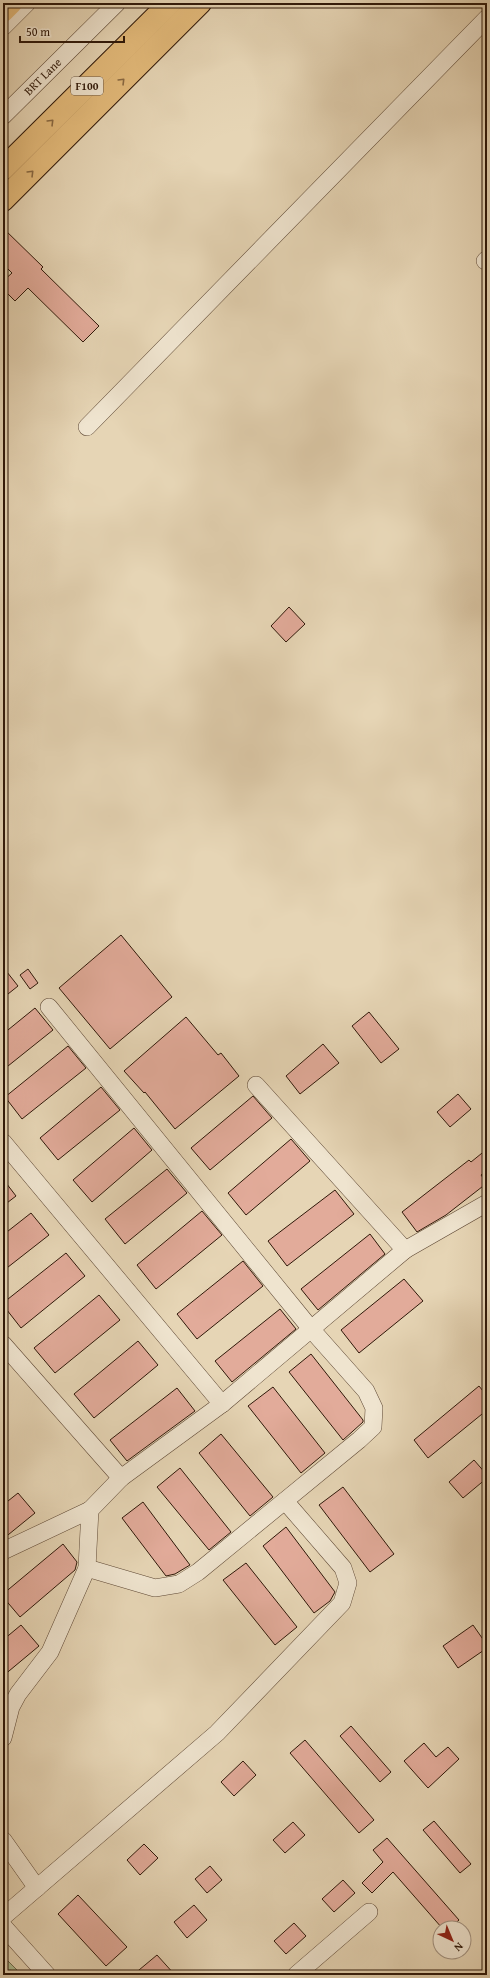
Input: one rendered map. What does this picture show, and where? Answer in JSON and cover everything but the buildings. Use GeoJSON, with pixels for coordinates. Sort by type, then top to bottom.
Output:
{"type":"FeatureCollection","features":[{"type":"Feature","properties":{"kind":"main road"},"geometry":{"type":"LineString","coordinates":[[3,11],[11,3]]}},
{"type":"Feature","properties":{"kind":"main road","name":"F100"},"geometry":{"type":"LineString","coordinates":[[3,169],[170,3]]}},
{"type":"Feature","properties":{"kind":"main road"},"geometry":{"type":"LineString","coordinates":[[3,200],[200,3]]}},
{"type":"Feature","properties":{"kind":"street"},"geometry":{"type":"LineString","coordinates":[[3,27],[27,3]]}},
{"type":"Feature","properties":{"kind":"street","name":"BRT Lane"},"geometry":{"type":"LineString","coordinates":[[3,116],[117,3]]}},
{"type":"Feature","properties":{"kind":"street"},"geometry":{"type":"LineString","coordinates":[[87,427],[487,18]]}},
{"type":"Feature","properties":{"kind":"street"},"geometry":{"type":"LineString","coordinates":[[49,1007],[311,1329],[366,1391],[374,1408],[373,1427],[359,1440],[198,1572],[179,1584],[155,1588],[87,1568]]}},
{"type":"Feature","properties":{"kind":"street"},"geometry":{"type":"LineString","coordinates":[[256,1085],[405,1250]]}},
{"type":"Feature","properties":{"kind":"street"},"geometry":{"type":"LineString","coordinates":[[3,1142],[222,1404]]}},
{"type":"Feature","properties":{"kind":"street"},"geometry":{"type":"LineString","coordinates":[[3,1551],[90,1510],[121,1478],[222,1404],[405,1250],[487,1203]]}},
{"type":"Feature","properties":{"kind":"street"},"geometry":{"type":"LineString","coordinates":[[3,1344],[121,1478]]}},
{"type":"Feature","properties":{"kind":"street"},"geometry":{"type":"LineString","coordinates":[[3,1917],[217,1733],[342,1603],[348,1583],[343,1568],[285,1501]]}},
{"type":"Feature","properties":{"kind":"street"},"geometry":{"type":"LineString","coordinates":[[3,1738],[11,1707],[18,1694],[50,1652],[87,1568],[90,1510]]}},
{"type":"Feature","properties":{"kind":"street"},"geometry":{"type":"LineString","coordinates":[[3,1840],[37,1888]]}},
{"type":"Feature","properties":{"kind":"street"},"geometry":{"type":"LineString","coordinates":[[296,1975],[369,1912]]}},
{"type":"Feature","properties":{"kind":"street"},"geometry":{"type":"LineString","coordinates":[[3,1926],[47,1975]]}},
{"type":"Feature","properties":{"kind":"green space"},"geometry":{"type":"Polygon","coordinates":[[[3,1956],[22,1975],[3,1975],[3,1956]]]}}]}
